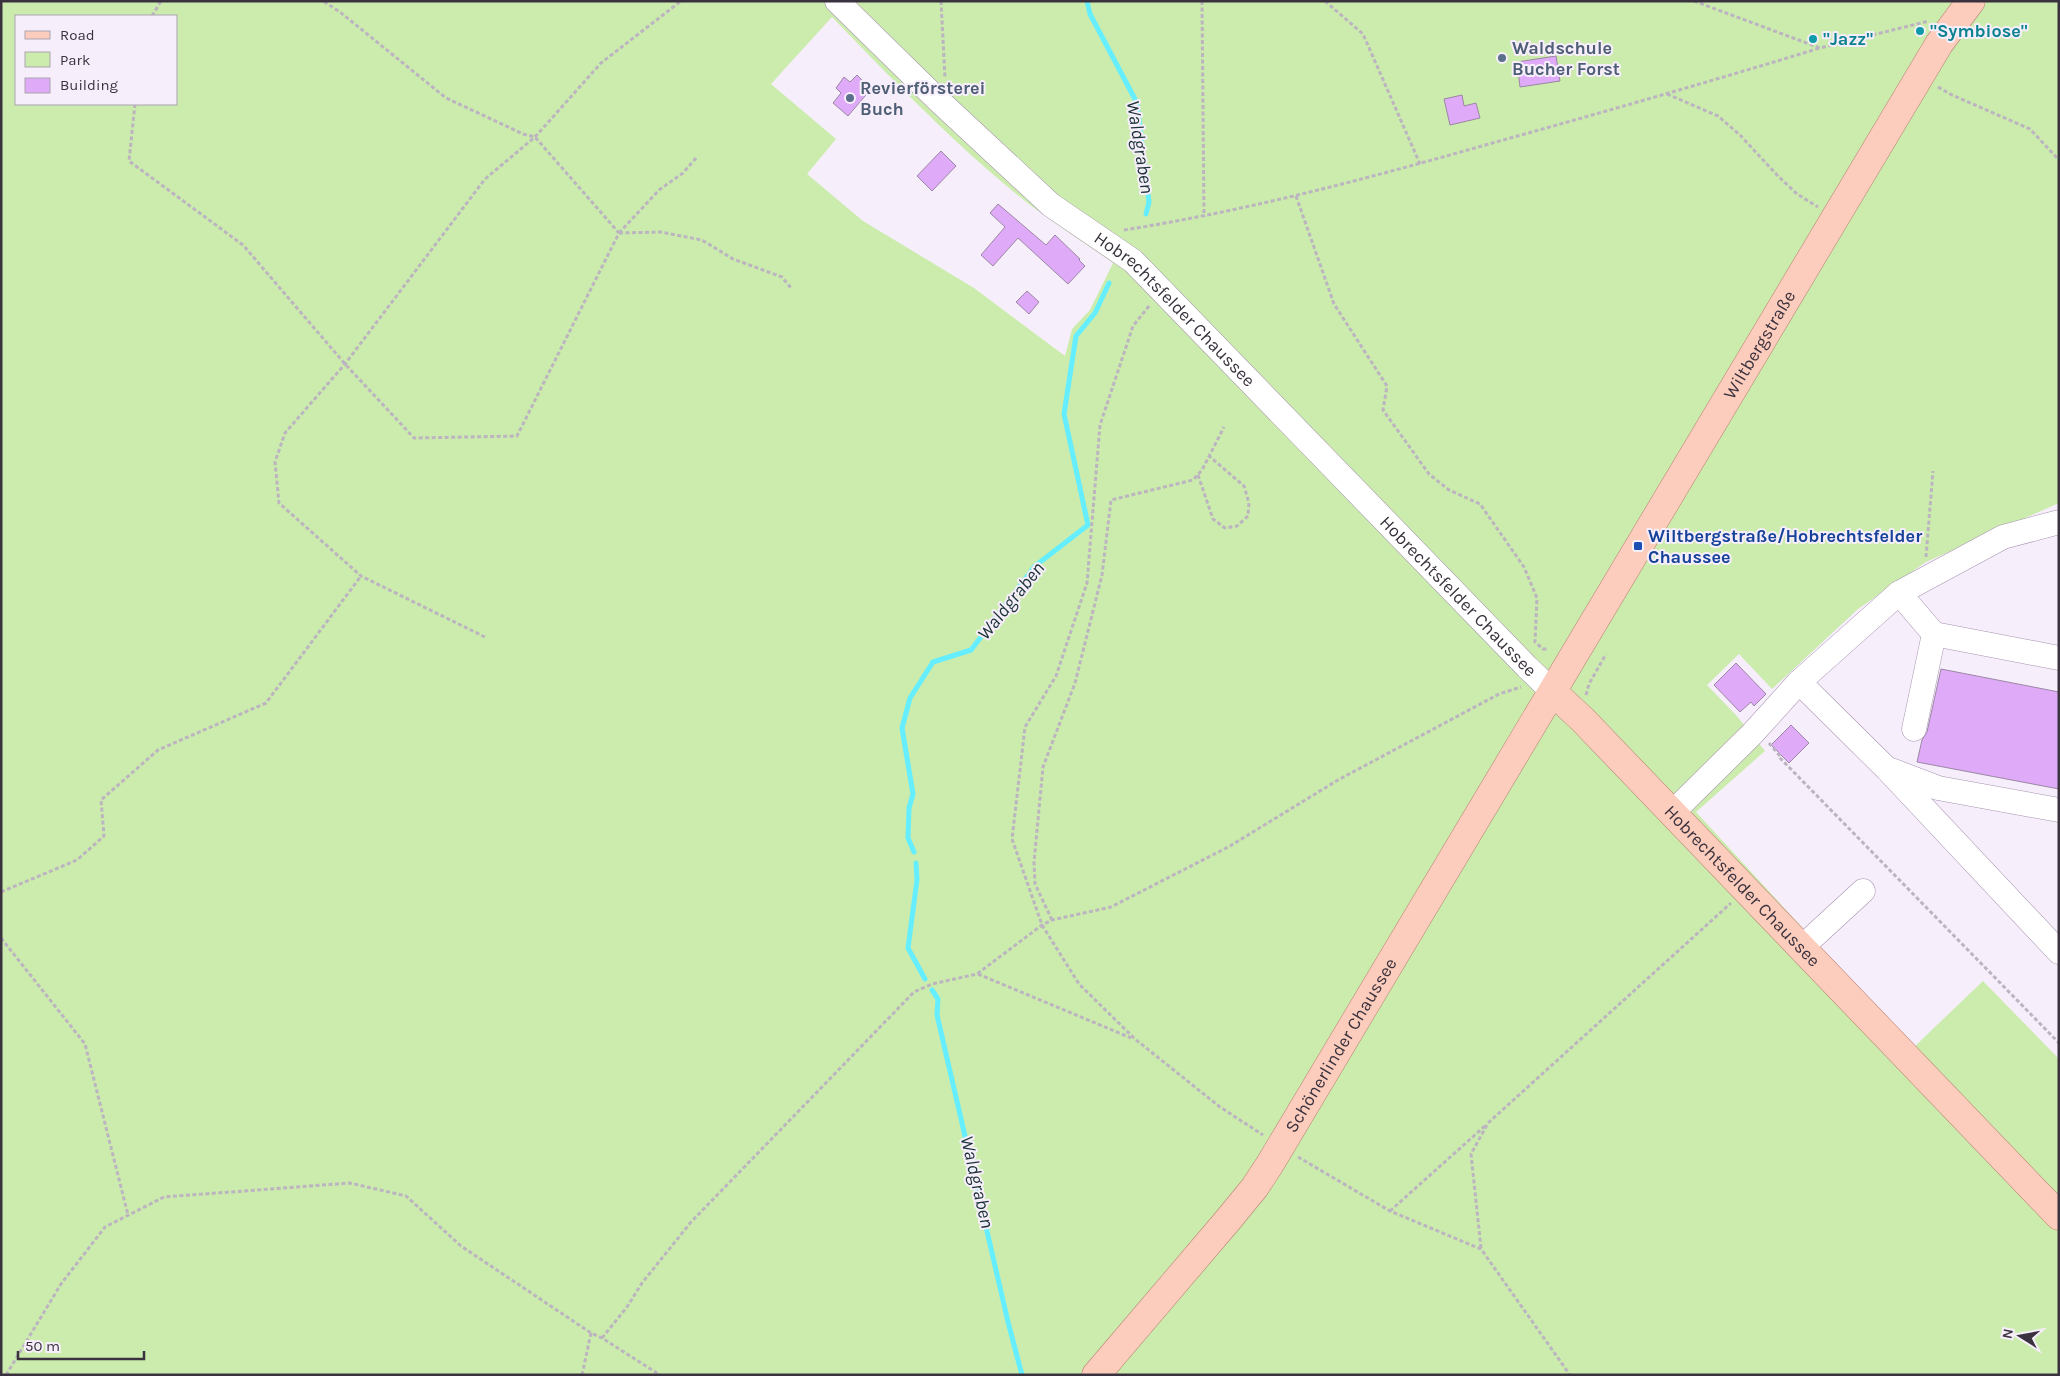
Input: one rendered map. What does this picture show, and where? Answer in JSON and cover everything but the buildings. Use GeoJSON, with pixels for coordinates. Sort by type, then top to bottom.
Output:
{"type":"FeatureCollection","features":[{"type":"Feature","properties":{"kind":"main road","name":"Wiltbergstraße"},"geometry":{"type":"LineString","coordinates":[[1553,692],[1638,546],[1939,44],[1970,1]]}},
{"type":"Feature","properties":{"kind":"main road","name":"Hobrechtsfelder Chaussee"},"geometry":{"type":"LineString","coordinates":[[1553,692],[1575,712],[2059,1216]]}},
{"type":"Feature","properties":{"kind":"main road","name":"Schönerlinder Chaussee"},"geometry":{"type":"LineString","coordinates":[[1096,1375],[1255,1187],[1281,1147],[1553,692]]}},
{"type":"Feature","properties":{"kind":"street","name":"Hobrechtsfelder Chaussee"},"geometry":{"type":"LineString","coordinates":[[837,1],[937,99],[1051,205],[1133,261],[1527,668],[1553,692]]}},
{"type":"Feature","properties":{"kind":"street"},"geometry":{"type":"LineString","coordinates":[[1672,813],[1756,729],[1799,682],[1900,593],[2002,537],[2059,522]]}},
{"type":"Feature","properties":{"kind":"street"},"geometry":{"type":"LineString","coordinates":[[1900,593],[1934,634],[2059,658]]}},
{"type":"Feature","properties":{"kind":"street"},"geometry":{"type":"LineString","coordinates":[[1914,729],[1934,634]]}},
{"type":"Feature","properties":{"kind":"street"},"geometry":{"type":"LineString","coordinates":[[1799,682],[1887,769],[2059,952]]}},
{"type":"Feature","properties":{"kind":"street"},"geometry":{"type":"LineString","coordinates":[[1887,769],[1938,788],[2059,810]]}},
{"type":"Feature","properties":{"kind":"street"},"geometry":{"type":"LineString","coordinates":[[1801,948],[1863,891]]}},
{"type":"Feature","properties":{"kind":"path"},"geometry":{"type":"LineString","coordinates":[[153,15],[161,1]]}},
{"type":"Feature","properties":{"kind":"path"},"geometry":{"type":"LineString","coordinates":[[323,1],[340,12],[446,98],[522,134],[535,136],[619,233]]}},
{"type":"Feature","properties":{"kind":"path"},"geometry":{"type":"LineString","coordinates":[[485,637],[361,576],[278,504],[275,462],[285,434],[345,364],[485,179],[535,136],[601,63],[681,1]]}},
{"type":"Feature","properties":{"kind":"path"},"geometry":{"type":"LineString","coordinates":[[937,99],[945,83],[941,1]]}},
{"type":"Feature","properties":{"kind":"path"},"geometry":{"type":"LineString","coordinates":[[1202,1],[1204,217]]}},
{"type":"Feature","properties":{"kind":"path"},"geometry":{"type":"LineString","coordinates":[[1325,1],[1363,34],[1420,164]]}},
{"type":"Feature","properties":{"kind":"path"},"geometry":{"type":"LineString","coordinates":[[1694,1],[1820,48]]}},
{"type":"Feature","properties":{"kind":"path"},"geometry":{"type":"LineString","coordinates":[[1103,239],[1116,232],[1204,217],[1296,196],[1420,164],[1667,94],[1820,48],[1930,20]]}},
{"type":"Feature","properties":{"kind":"path"},"geometry":{"type":"LineString","coordinates":[[1920,77],[1952,95],[2030,128],[2059,160]]}},
{"type":"Feature","properties":{"kind":"path"},"geometry":{"type":"LineString","coordinates":[[1667,94],[1718,116],[1740,135],[1790,188],[1835,219]]}},
{"type":"Feature","properties":{"kind":"path"},"geometry":{"type":"LineString","coordinates":[[135,105],[129,161],[243,244],[345,364],[414,438],[517,436],[619,233],[660,190],[683,173],[696,158]]}},
{"type":"Feature","properties":{"kind":"path"},"geometry":{"type":"LineString","coordinates":[[1296,196],[1334,304],[1387,386],[1383,410],[1429,474],[1449,490],[1480,504],[1524,567],[1537,598],[1535,642],[1543,649],[1548,649]]}},
{"type":"Feature","properties":{"kind":"path"},"geometry":{"type":"LineString","coordinates":[[619,233],[661,232],[702,240],[733,259],[782,277],[791,288]]}},
{"type":"Feature","properties":{"kind":"path"},"geometry":{"type":"LineString","coordinates":[[1162,291],[1133,326],[1100,425],[1087,583],[1056,676],[1025,727],[1012,839],[1042,925],[1079,984],[1135,1039],[1220,1107],[1281,1147],[1390,1211],[1481,1249]]}},
{"type":"Feature","properties":{"kind":"path"},"geometry":{"type":"LineString","coordinates":[[1052,920],[1035,884],[1034,862],[1043,767],[1075,682],[1102,576],[1111,500],[1193,480],[1209,456],[1224,427]]}},
{"type":"Feature","properties":{"kind":"path"},"geometry":{"type":"LineString","coordinates":[[1198,474],[1213,518],[1225,528],[1237,526],[1248,516],[1250,503],[1244,486],[1209,456]]}},
{"type":"Feature","properties":{"kind":"path"},"geometry":{"type":"LineString","coordinates":[[1926,562],[1933,472]]}},
{"type":"Feature","properties":{"kind":"path"},"geometry":{"type":"LineString","coordinates":[[1,892],[77,860],[104,836],[101,800],[158,750],[266,703],[361,576]]}},
{"type":"Feature","properties":{"kind":"path"},"geometry":{"type":"LineString","coordinates":[[1575,712],[1588,693],[1589,684],[1606,654]]}},
{"type":"Feature","properties":{"kind":"path"},"geometry":{"type":"LineString","coordinates":[[602,1338],[627,1307],[642,1283],[691,1222],[914,992],[932,984],[977,974],[1042,925],[1052,920],[1111,907],[1230,846],[1338,780],[1499,694],[1526,685]]}},
{"type":"Feature","properties":{"kind":"path"},"geometry":{"type":"LineString","coordinates":[[1756,729],[1779,757],[2059,1043]]}},
{"type":"Feature","properties":{"kind":"path"},"geometry":{"type":"LineString","coordinates":[[1390,1211],[1745,890]]}},
{"type":"Feature","properties":{"kind":"path"},"geometry":{"type":"LineString","coordinates":[[1,938],[85,1044],[128,1216]]}},
{"type":"Feature","properties":{"kind":"path"},"geometry":{"type":"LineString","coordinates":[[977,974],[1135,1039]]}},
{"type":"Feature","properties":{"kind":"path"},"geometry":{"type":"LineString","coordinates":[[1488,1122],[1470,1154],[1481,1249],[1570,1375]]}},
{"type":"Feature","properties":{"kind":"path"},"geometry":{"type":"LineString","coordinates":[[6,1375],[61,1284],[105,1227],[164,1197],[340,1184],[350,1184],[406,1196],[461,1246],[591,1334],[602,1338],[660,1375]]}},
{"type":"Feature","properties":{"kind":"path"},"geometry":{"type":"LineString","coordinates":[[582,1375],[591,1334]]}},
{"type":"Feature","properties":{"kind":"green space"},"geometry":{"type":"Polygon","coordinates":[[[1,1],[2059,1],[2059,503],[1926,562],[1858,609],[1772,689],[1739,654],[1707,685],[1736,715],[1765,751],[1696,812],[1913,1048],[1983,981],[2059,1059],[2059,1375],[1,1375],[1,1]],[[832,17],[771,84],[836,139],[807,174],[863,221],[974,288],[1065,356],[1072,329],[1090,310],[1113,263],[1043,214],[995,176],[923,110],[832,17]]]}},
{"type":"Feature","properties":{"kind":"waterway","name":"Waldgraben"},"geometry":{"type":"LineString","coordinates":[[1087,1],[1090,14],[1137,103],[1149,202],[1146,214]]}},
{"type":"Feature","properties":{"kind":"waterway","name":"Waldgraben"},"geometry":{"type":"LineString","coordinates":[[914,852],[908,838],[909,808],[913,794],[902,728],[910,698],[933,662],[971,650],[1035,566],[1088,525],[1064,414],[1076,336],[1095,313],[1109,283]]}},
{"type":"Feature","properties":{"kind":"waterway","name":"Waldgraben"},"geometry":{"type":"LineString","coordinates":[[916,863],[917,880],[908,948],[925,979]]}},
{"type":"Feature","properties":{"kind":"waterway","name":"Waldgraben"},"geometry":{"type":"LineString","coordinates":[[932,990],[938,999],[937,1015],[1022,1375]]}},
{"type":"Feature","properties":{"kind":"place","name":"\"Symbiose\""},"geometry":{"type":"Point","coordinates":[1920,31]}},
{"type":"Feature","properties":{"kind":"place","name":"\"Jazz\""},"geometry":{"type":"Point","coordinates":[1813,39]}},
{"type":"Feature","properties":{"kind":"place","name":"Waldschule Bucher Forst"},"geometry":{"type":"Point","coordinates":[1502,58]}},
{"type":"Feature","properties":{"kind":"place","name":"Revierförsterei Buch"},"geometry":{"type":"Point","coordinates":[850,98]}},
{"type":"Feature","properties":{"kind":"place","name":"Wiltbergstraße/Hobrechtsfelder Chaussee"},"geometry":{"type":"Point","coordinates":[1638,546]}}]}
